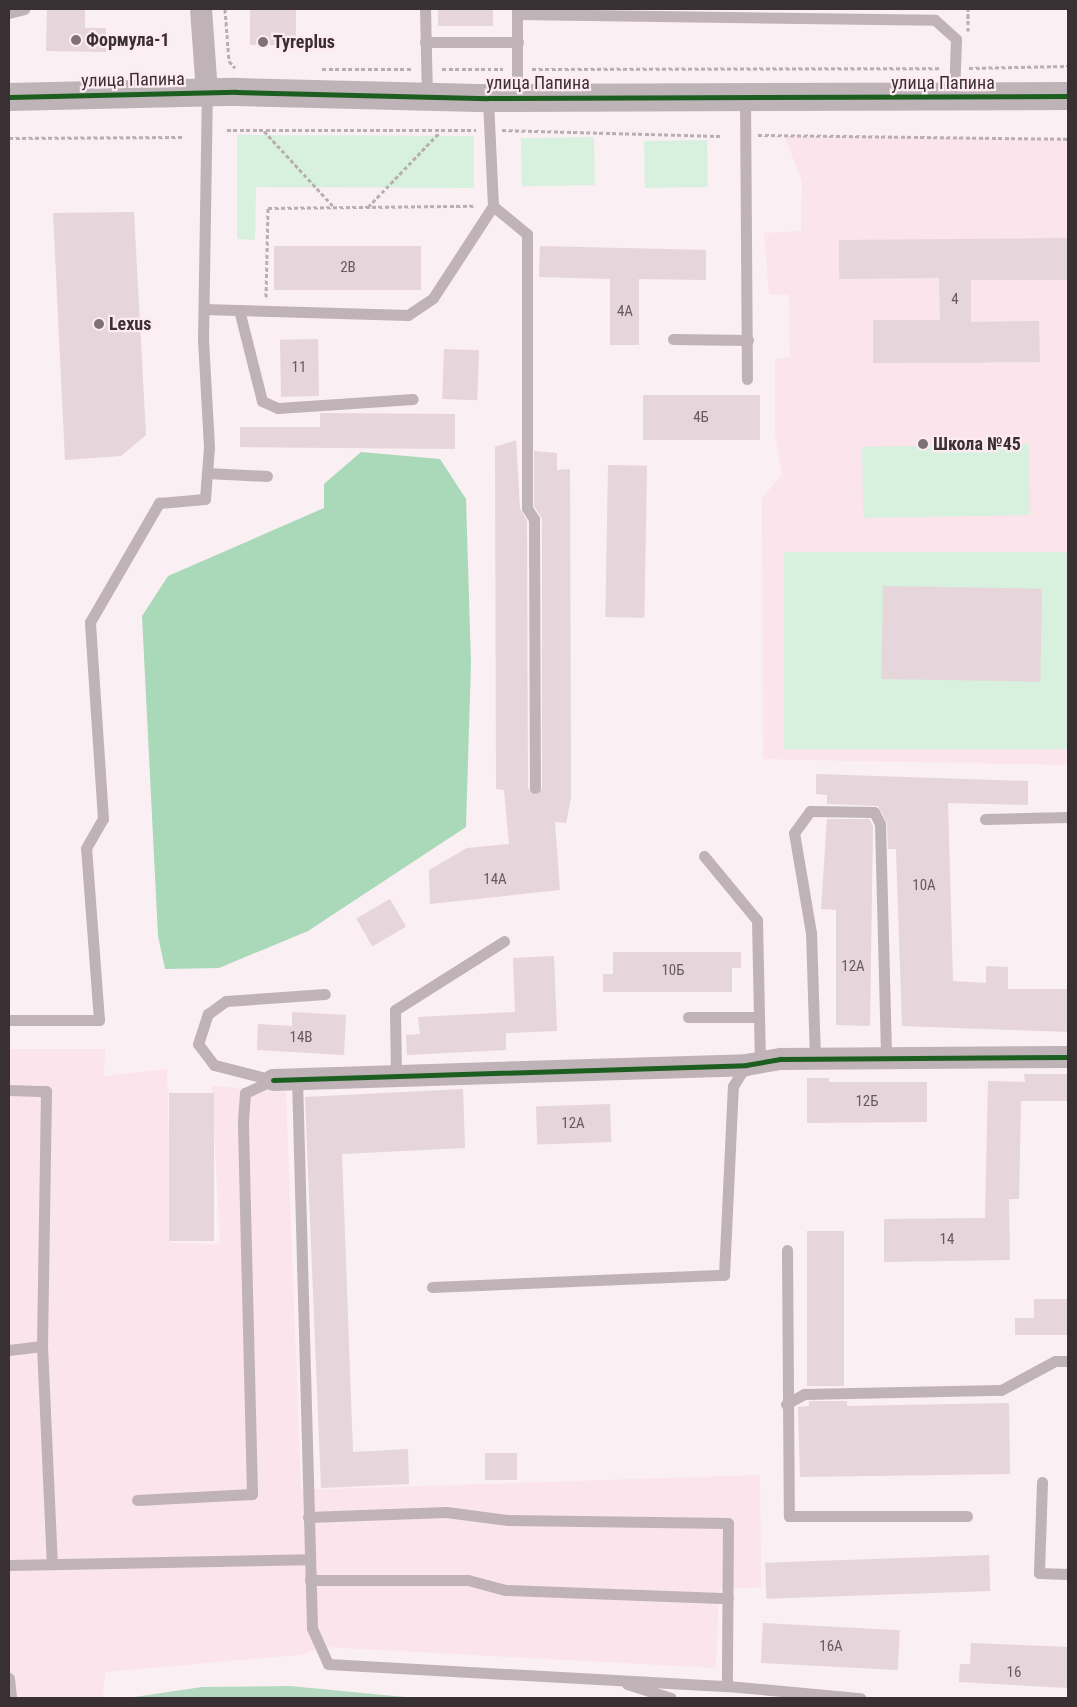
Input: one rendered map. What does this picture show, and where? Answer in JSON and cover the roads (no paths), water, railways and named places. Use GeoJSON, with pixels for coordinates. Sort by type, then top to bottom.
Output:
{"type":"FeatureCollection","features":[{"type":"Feature","properties":{"kind":"street"},"geometry":{"type":"LineString","coordinates":[[201,9],[207,93]]}},
{"type":"Feature","properties":{"kind":"street","name":"улица Папина"},"geometry":{"type":"LineString","coordinates":[[9,97],[207,93],[488,98],[1068,96]]}},
{"type":"Feature","properties":{"kind":"street"},"geometry":{"type":"LineString","coordinates":[[272,1080],[753,1064],[815,1059],[1068,1057]]}},
{"type":"Feature","properties":{"kind":"lane"},"geometry":{"type":"LineString","coordinates":[[9,13],[24,9]]}},
{"type":"Feature","properties":{"kind":"lane"},"geometry":{"type":"LineString","coordinates":[[425,9],[427,96]]}},
{"type":"Feature","properties":{"kind":"lane"},"geometry":{"type":"LineString","coordinates":[[518,97],[517,12],[935,20],[956,39],[954,97]]}},
{"type":"Feature","properties":{"kind":"lane"},"geometry":{"type":"LineString","coordinates":[[425,42],[518,42]]}},
{"type":"Feature","properties":{"kind":"lane"},"geometry":{"type":"LineString","coordinates":[[9,1020],[99,1020],[86,848],[103,819],[90,622],[159,503],[205,499],[207,473],[204,309],[207,93]]}},
{"type":"Feature","properties":{"kind":"lane"},"geometry":{"type":"LineString","coordinates":[[745,97],[747,379]]}},
{"type":"Feature","properties":{"kind":"lane"},"geometry":{"type":"LineString","coordinates":[[204,309],[408,315],[433,298],[494,206],[488,98]]}},
{"type":"Feature","properties":{"kind":"lane"},"geometry":{"type":"LineString","coordinates":[[494,206],[528,234],[526,508],[534,519],[535,788]]}},
{"type":"Feature","properties":{"kind":"lane"},"geometry":{"type":"LineString","coordinates":[[239,310],[262,402],[278,408],[414,399]]}},
{"type":"Feature","properties":{"kind":"lane"},"geometry":{"type":"LineString","coordinates":[[673,339],[748,340]]}},
{"type":"Feature","properties":{"kind":"lane"},"geometry":{"type":"LineString","coordinates":[[207,473],[267,476]]}},
{"type":"Feature","properties":{"kind":"lane"},"geometry":{"type":"LineString","coordinates":[[815,1059],[811,933],[794,833],[810,811],[874,812],[880,824],[886,1058]]}},
{"type":"Feature","properties":{"kind":"lane"},"geometry":{"type":"LineString","coordinates":[[985,819],[1068,818]]}},
{"type":"Feature","properties":{"kind":"lane"},"geometry":{"type":"LineString","coordinates":[[432,1286],[724,1274],[733,1086],[753,1064],[759,1017],[757,920],[704,856]]}},
{"type":"Feature","properties":{"kind":"lane"},"geometry":{"type":"LineString","coordinates":[[396,1075],[395,1010],[504,940]]}},
{"type":"Feature","properties":{"kind":"lane"},"geometry":{"type":"LineString","coordinates":[[272,1080],[214,1065],[198,1044],[208,1014],[226,1001],[326,994]]}},
{"type":"Feature","properties":{"kind":"lane"},"geometry":{"type":"LineString","coordinates":[[688,1017],[759,1017]]}},
{"type":"Feature","properties":{"kind":"lane"},"geometry":{"type":"LineString","coordinates":[[296,1079],[312,1628],[328,1664],[727,1686],[860,1698]]}},
{"type":"Feature","properties":{"kind":"lane"},"geometry":{"type":"LineString","coordinates":[[137,1500],[252,1494],[243,1121],[244,1093],[272,1080]]}},
{"type":"Feature","properties":{"kind":"lane"},"geometry":{"type":"LineString","coordinates":[[9,1090],[46,1091],[42,1346],[52,1563]]}},
{"type":"Feature","properties":{"kind":"lane"},"geometry":{"type":"LineString","coordinates":[[787,1250],[786,1404],[789,1516],[968,1516]]}},
{"type":"Feature","properties":{"kind":"lane"},"geometry":{"type":"LineString","coordinates":[[9,1350],[42,1346]]}},
{"type":"Feature","properties":{"kind":"lane"},"geometry":{"type":"LineString","coordinates":[[786,1404],[804,1394],[1001,1390],[1055,1361],[1068,1362]]}},
{"type":"Feature","properties":{"kind":"lane"},"geometry":{"type":"LineString","coordinates":[[1042,1482],[1039,1573],[1068,1574]]}},
{"type":"Feature","properties":{"kind":"lane"},"geometry":{"type":"LineString","coordinates":[[308,1517],[446,1512],[508,1520],[728,1523],[727,1686]]}},
{"type":"Feature","properties":{"kind":"lane"},"geometry":{"type":"LineString","coordinates":[[9,1564],[310,1559]]}},
{"type":"Feature","properties":{"kind":"lane"},"geometry":{"type":"LineString","coordinates":[[310,1580],[468,1580],[506,1590],[728,1598]]}},
{"type":"Feature","properties":{"kind":"lane"},"geometry":{"type":"LineString","coordinates":[[9,1678],[11,1698]]}},
{"type":"Feature","properties":{"kind":"lane"},"geometry":{"type":"LineString","coordinates":[[612,1679],[671,1698]]}},
{"type":"Feature","properties":{"kind":"place","name":"Формула-1"},"geometry":{"type":"Point","coordinates":[76,40]}},
{"type":"Feature","properties":{"kind":"place","name":"Tyreplus"},"geometry":{"type":"Point","coordinates":[263,42]}},
{"type":"Feature","properties":{"kind":"place","name":"Lexus"},"geometry":{"type":"Point","coordinates":[99,324]}},
{"type":"Feature","properties":{"kind":"place","name":"Школа №45"},"geometry":{"type":"Point","coordinates":[923,444]}}]}
